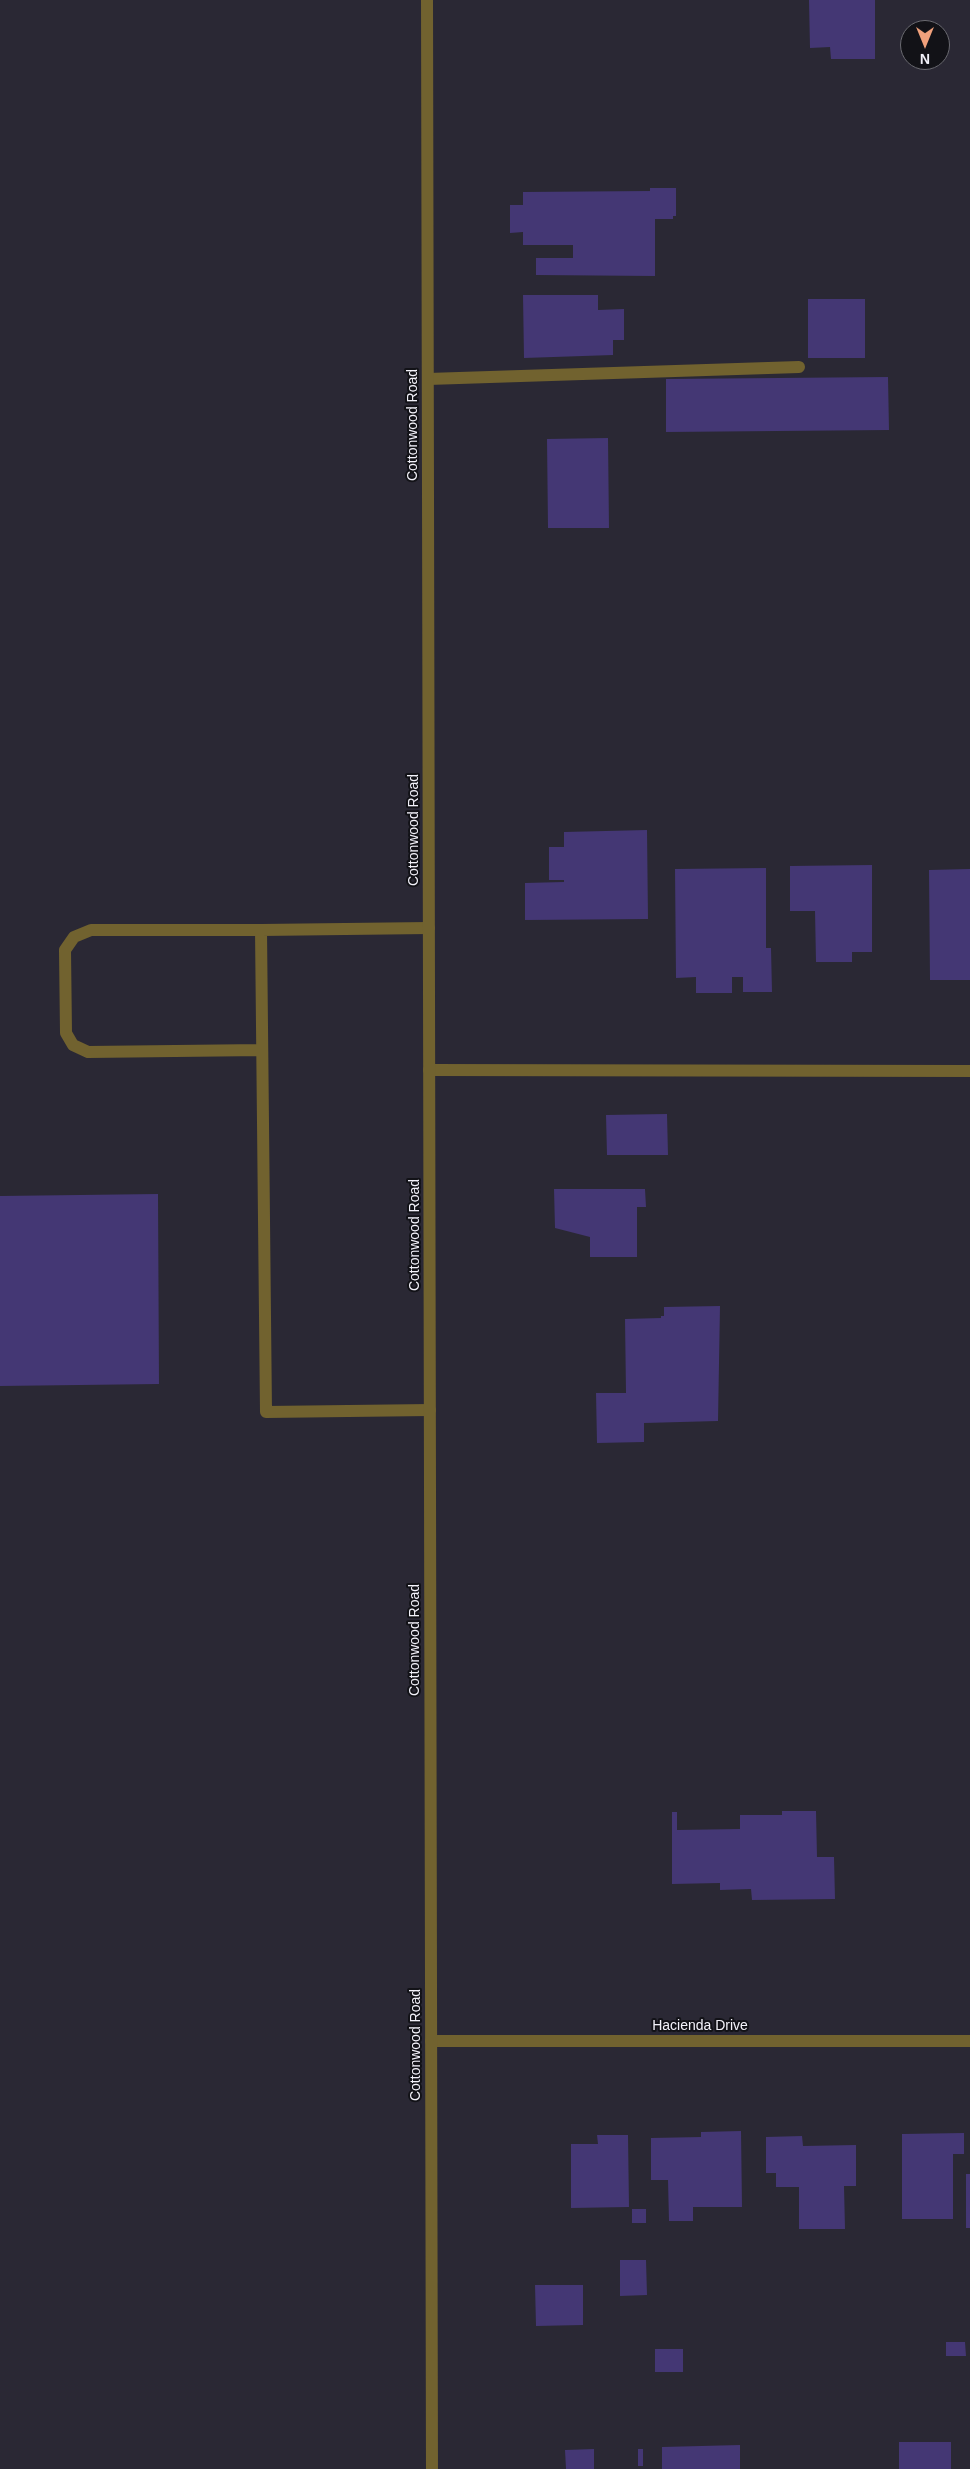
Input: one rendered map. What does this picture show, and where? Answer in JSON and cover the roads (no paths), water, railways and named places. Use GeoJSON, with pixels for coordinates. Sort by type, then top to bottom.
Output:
{"type":"FeatureCollection","features":[{"type":"Feature","properties":{"kind":"street","name":"Cottonwood Road"},"geometry":{"type":"LineString","coordinates":[[427,0],[432,2469]]}},
{"type":"Feature","properties":{"kind":"street"},"geometry":{"type":"LineString","coordinates":[[428,379],[799,366]]}},
{"type":"Feature","properties":{"kind":"street"},"geometry":{"type":"LineString","coordinates":[[262,1050],[88,1052],[73,1044],[66,1033],[66,950],[74,938],[91,930],[429,928]]}},
{"type":"Feature","properties":{"kind":"street"},"geometry":{"type":"LineString","coordinates":[[261,930],[266,1412],[430,1410]]}},
{"type":"Feature","properties":{"kind":"street"},"geometry":{"type":"LineString","coordinates":[[429,1070],[970,1071]]}},
{"type":"Feature","properties":{"kind":"street","name":"Hacienda Drive"},"geometry":{"type":"LineString","coordinates":[[431,2041],[970,2041]]}}]}
